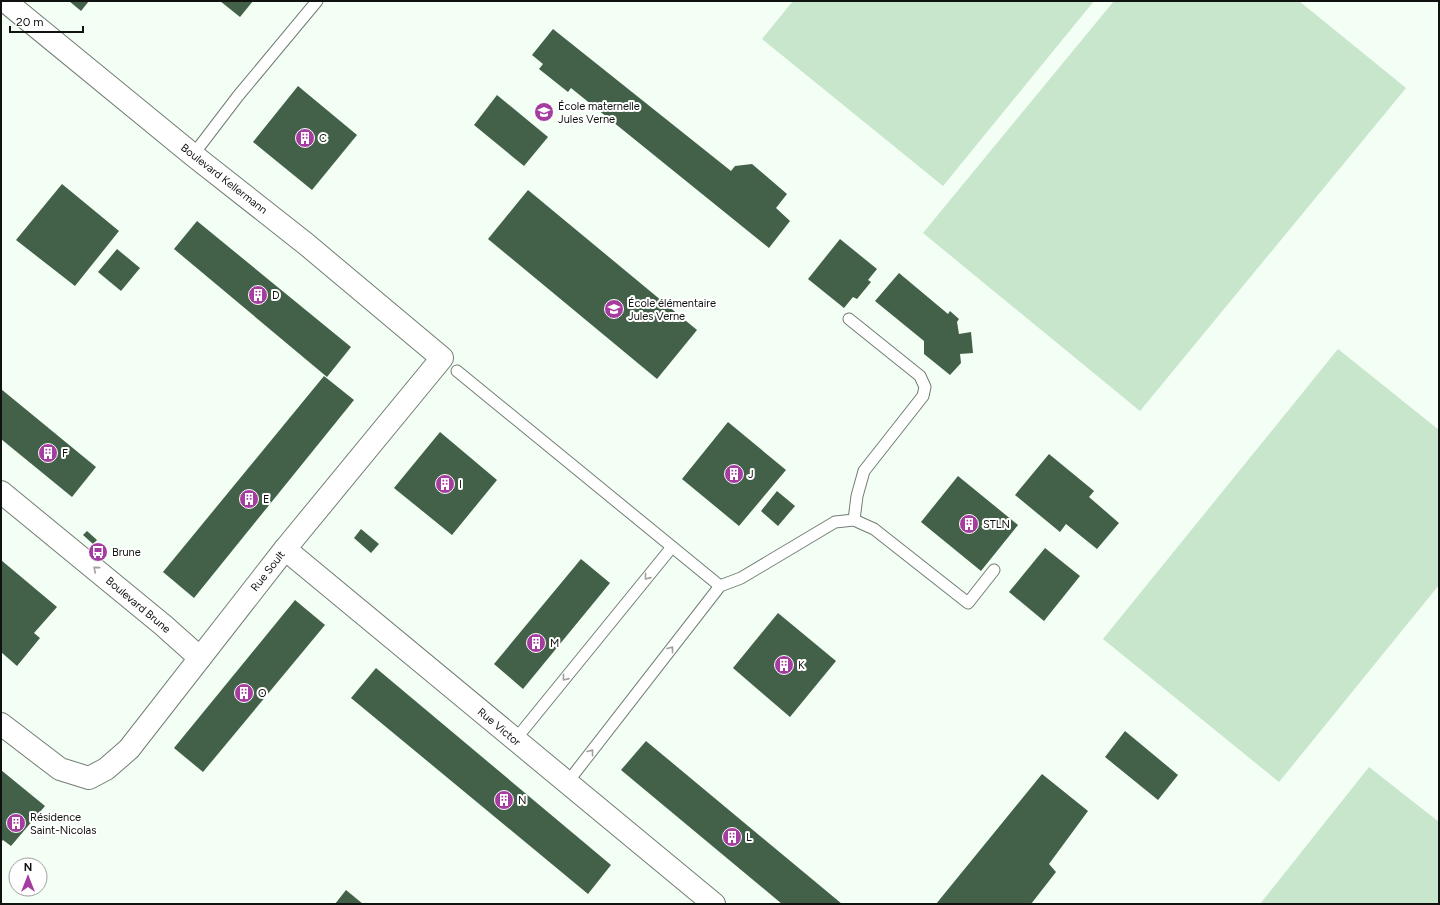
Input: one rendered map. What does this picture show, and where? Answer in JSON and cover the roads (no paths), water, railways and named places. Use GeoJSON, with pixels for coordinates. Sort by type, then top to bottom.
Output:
{"type":"FeatureCollection","features":[{"type":"Feature","properties":{"kind":"street","name":"Boulevard Kellermann"},"geometry":{"type":"LineString","coordinates":[[5,1],[193,155],[296,236],[450,365]]}},
{"type":"Feature","properties":{"kind":"street","name":"Rue Soult"},"geometry":{"type":"LineString","coordinates":[[1,724],[60,769],[89,778],[106,769],[129,749],[285,549],[450,365]]}},
{"type":"Feature","properties":{"kind":"street","name":"Boulevard Brune"},"geometry":{"type":"LineString","coordinates":[[1,492],[163,625],[200,658]]}},
{"type":"Feature","properties":{"kind":"street","name":"Rue Victor"},"geometry":{"type":"LineString","coordinates":[[285,549],[714,904]]}},
{"type":"Feature","properties":{"kind":"lane"},"geometry":{"type":"LineString","coordinates":[[193,155],[238,96],[317,1]]}},
{"type":"Feature","properties":{"kind":"lane"},"geometry":{"type":"LineString","coordinates":[[849,319],[920,376],[925,387],[922,396],[864,471],[857,496],[854,520]]}},
{"type":"Feature","properties":{"kind":"lane"},"geometry":{"type":"LineString","coordinates":[[450,365],[720,586]]}},
{"type":"Feature","properties":{"kind":"lane"},"geometry":{"type":"LineString","coordinates":[[567,783],[720,586],[741,578],[835,522],[854,520],[874,529],[968,603],[994,570]]}},
{"type":"Feature","properties":{"kind":"lane"},"geometry":{"type":"LineString","coordinates":[[515,740],[672,547]]}},
{"type":"Feature","properties":{"kind":"place","name":"École maternelle Jules Verne"},"geometry":{"type":"Point","coordinates":[544,112]}},
{"type":"Feature","properties":{"kind":"place","name":"C"},"geometry":{"type":"Point","coordinates":[305,138]}},
{"type":"Feature","properties":{"kind":"place","name":"D"},"geometry":{"type":"Point","coordinates":[258,295]}},
{"type":"Feature","properties":{"kind":"place","name":"École élémentaire Jules Verne"},"geometry":{"type":"Point","coordinates":[614,309]}},
{"type":"Feature","properties":{"kind":"place","name":"F"},"geometry":{"type":"Point","coordinates":[48,453]}},
{"type":"Feature","properties":{"kind":"place","name":"J"},"geometry":{"type":"Point","coordinates":[734,474]}},
{"type":"Feature","properties":{"kind":"place","name":"I"},"geometry":{"type":"Point","coordinates":[445,484]}},
{"type":"Feature","properties":{"kind":"place","name":"E"},"geometry":{"type":"Point","coordinates":[249,499]}},
{"type":"Feature","properties":{"kind":"place","name":"STLN"},"geometry":{"type":"Point","coordinates":[969,524]}},
{"type":"Feature","properties":{"kind":"place","name":"Brune"},"geometry":{"type":"Point","coordinates":[98,552]}},
{"type":"Feature","properties":{"kind":"place","name":"M"},"geometry":{"type":"Point","coordinates":[536,643]}},
{"type":"Feature","properties":{"kind":"place","name":"K"},"geometry":{"type":"Point","coordinates":[784,665]}},
{"type":"Feature","properties":{"kind":"place","name":"O"},"geometry":{"type":"Point","coordinates":[244,693]}},
{"type":"Feature","properties":{"kind":"place","name":"N"},"geometry":{"type":"Point","coordinates":[504,800]}},
{"type":"Feature","properties":{"kind":"place","name":"Résidence Saint-Nicolas"},"geometry":{"type":"Point","coordinates":[16,823]}},
{"type":"Feature","properties":{"kind":"place","name":"L"},"geometry":{"type":"Point","coordinates":[732,837]}}]}
